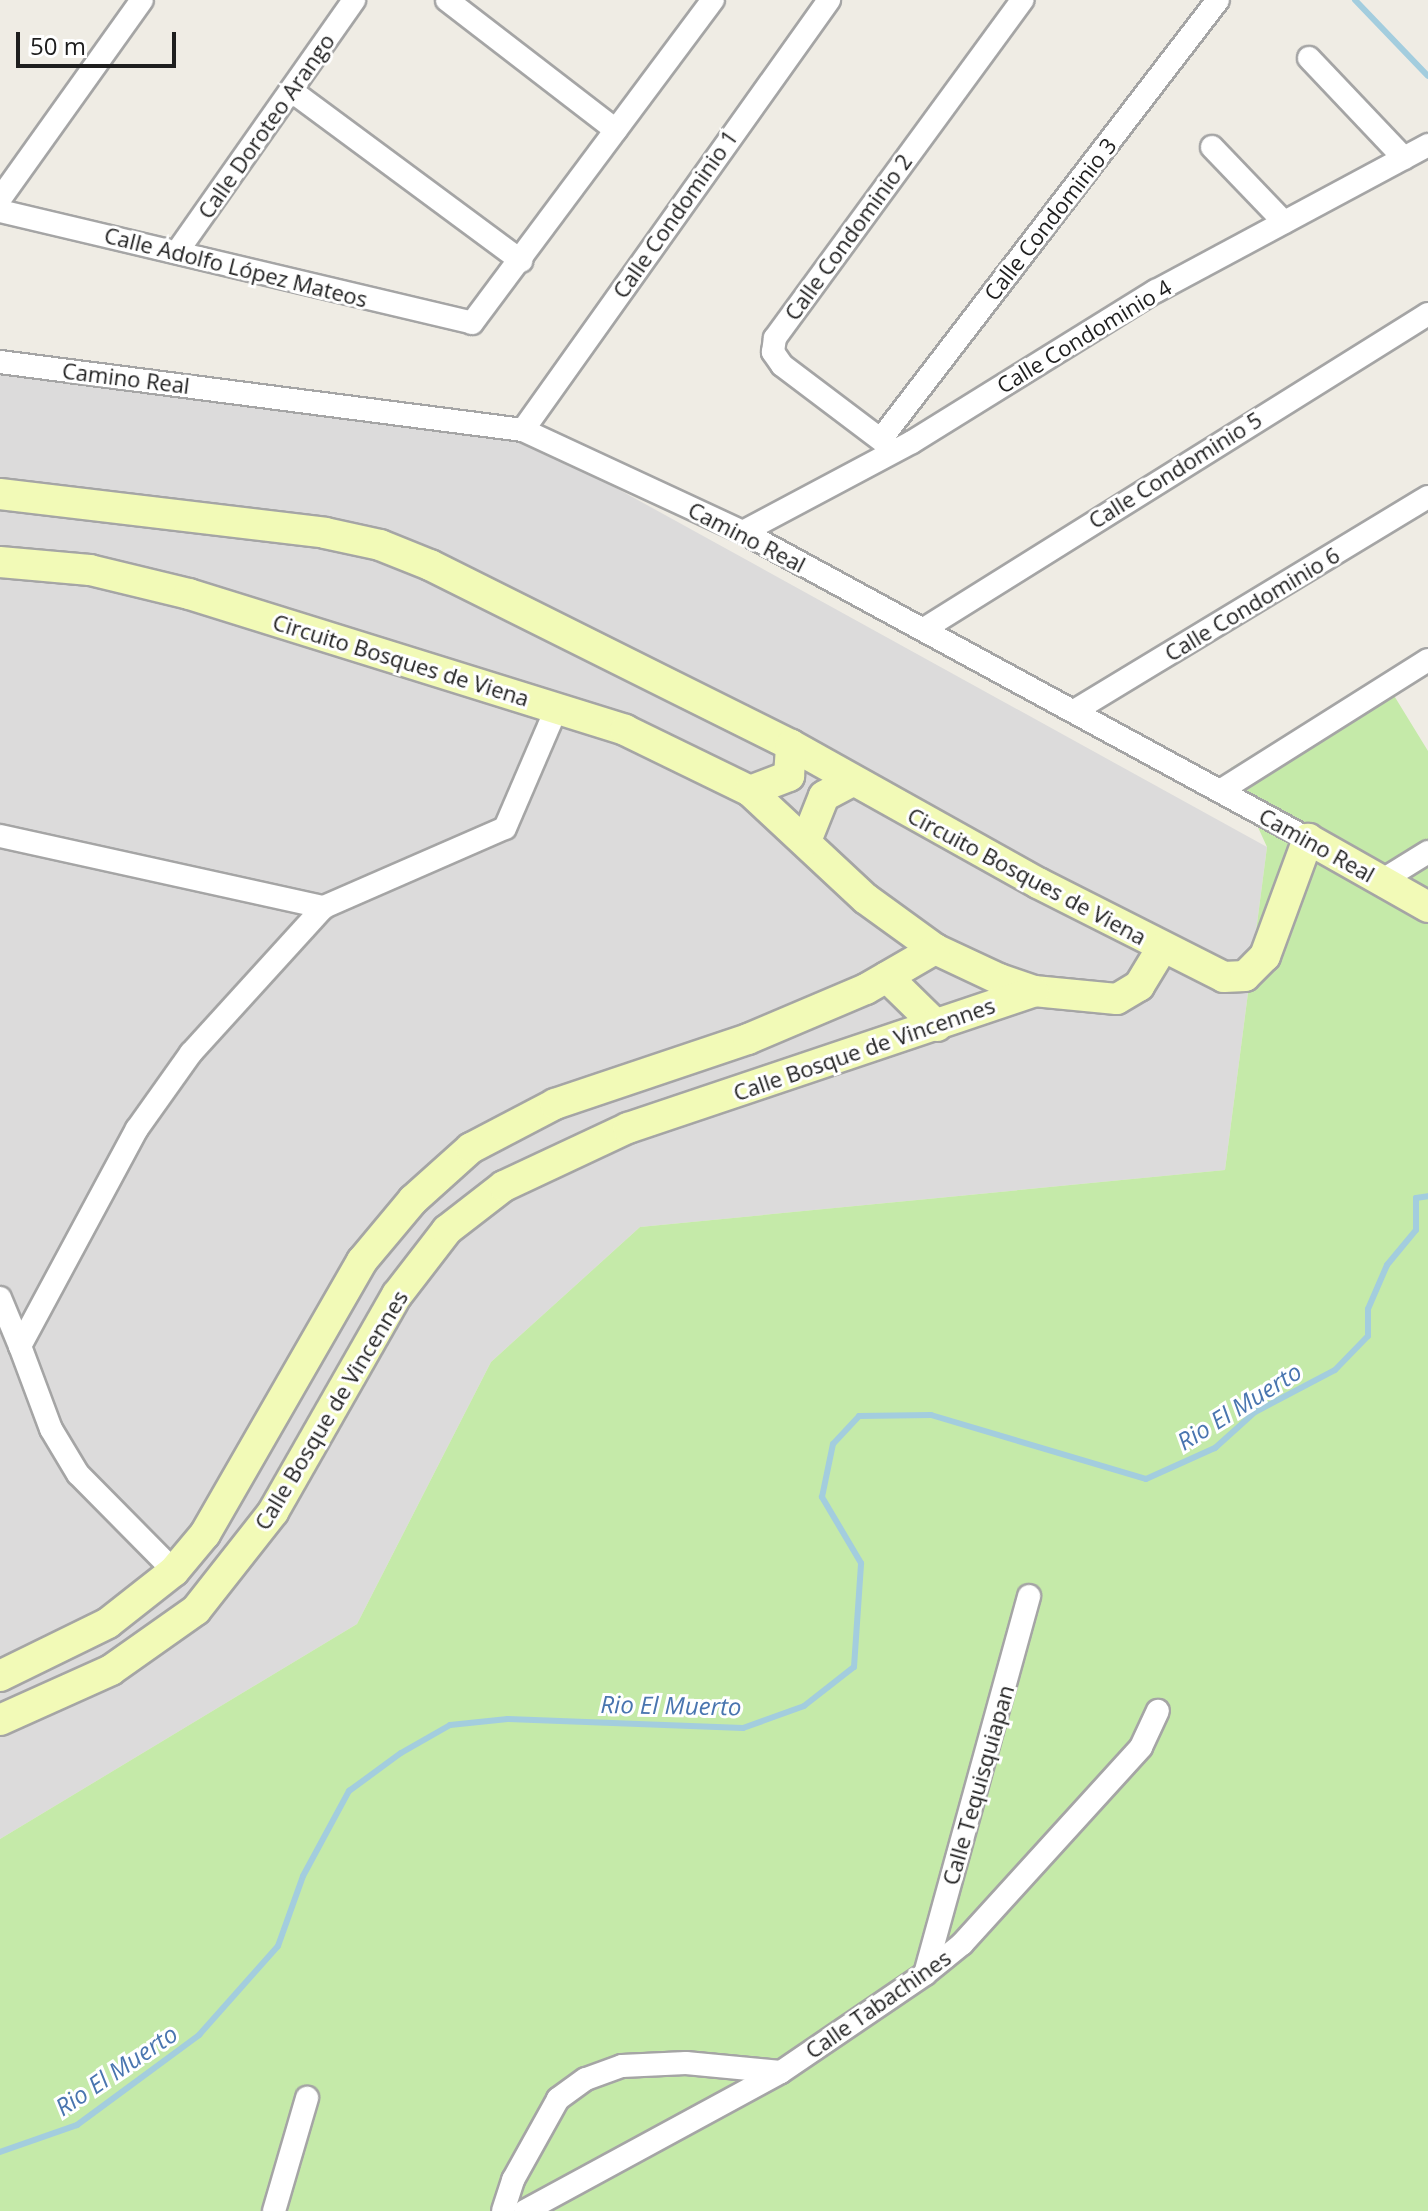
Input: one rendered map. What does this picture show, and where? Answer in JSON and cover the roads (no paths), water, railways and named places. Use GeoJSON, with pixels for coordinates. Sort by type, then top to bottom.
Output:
{"type":"FeatureCollection","features":[{"type":"Feature","properties":{"kind":"main road","name":"Circuito Bosques de Viena"},"geometry":{"type":"LineString","coordinates":[[0,494],[325,533],[380,545],[430,565],[791,745],[1162,948],[1139,986],[1117,999],[1034,991],[935,949],[866,899],[750,791],[682,755],[557,707],[189,594],[90,570],[0,562]]}},
{"type":"Feature","properties":{"kind":"main road"},"geometry":{"type":"LineString","coordinates":[[750,791],[789,776],[791,745]]}},
{"type":"Feature","properties":{"kind":"main road"},"geometry":{"type":"LineString","coordinates":[[806,841],[824,796],[852,781]]}},
{"type":"Feature","properties":{"kind":"main road"},"geometry":{"type":"LineString","coordinates":[[1162,948],[1224,977],[1245,976],[1265,956],[1308,839]]}},
{"type":"Feature","properties":{"kind":"main road","name":"Camino Real"},"geometry":{"type":"LineString","coordinates":[[1308,839],[1428,907]]}},
{"type":"Feature","properties":{"kind":"main road","name":"Calle Bosque de Vincennes"},"geometry":{"type":"LineString","coordinates":[[0,1676],[108,1623],[174,1571],[205,1534],[362,1261],[413,1200],[471,1148],[555,1104],[748,1039],[887,977],[935,949]]}},
{"type":"Feature","properties":{"kind":"main road"},"geometry":{"type":"LineString","coordinates":[[887,977],[937,1026]]}},
{"type":"Feature","properties":{"kind":"main road","name":"Calle Bosque de Vincennes"},"geometry":{"type":"LineString","coordinates":[[0,1720],[111,1670],[196,1610],[273,1512],[397,1295],[447,1230],[504,1186],[628,1128],[1034,991]]}},
{"type":"Feature","properties":{"kind":"street"},"geometry":{"type":"LineString","coordinates":[[0,199],[142,0]]}},
{"type":"Feature","properties":{"kind":"street","name":"Calle Doroteo Arango"},"geometry":{"type":"LineString","coordinates":[[177,252],[293,92],[354,0]]}},
{"type":"Feature","properties":{"kind":"street"},"geometry":{"type":"LineString","coordinates":[[447,0],[616,130]]}},
{"type":"Feature","properties":{"kind":"street"},"geometry":{"type":"LineString","coordinates":[[293,92],[521,261],[713,0]]}},
{"type":"Feature","properties":{"kind":"street","name":"Calle Condominio 1"},"geometry":{"type":"LineString","coordinates":[[523,430],[829,0]]}},
{"type":"Feature","properties":{"kind":"street","name":"Calle Condominio 2"},"geometry":{"type":"LineString","coordinates":[[887,444],[782,365],[773,352],[775,338],[1022,0]]}},
{"type":"Feature","properties":{"kind":"street","name":"Calle Condominio 3"},"geometry":{"type":"LineString","coordinates":[[887,444],[1218,0]]}},
{"type":"Feature","properties":{"kind":"street"},"geometry":{"type":"LineString","coordinates":[[1309,58],[1404,158]]}},
{"type":"Feature","properties":{"kind":"street","name":"Calle Condominio 4"},"geometry":{"type":"LineString","coordinates":[[743,532],[887,444],[1156,291],[1428,145]]}},
{"type":"Feature","properties":{"kind":"street"},"geometry":{"type":"LineString","coordinates":[[1212,147],[1284,222]]}},
{"type":"Feature","properties":{"kind":"street","name":"Calle Adolfo López Mateos"},"geometry":{"type":"LineString","coordinates":[[0,211],[472,323],[521,261]]}},
{"type":"Feature","properties":{"kind":"street","name":"Calle Condominio 5"},"geometry":{"type":"LineString","coordinates":[[924,629],[1428,314]]}},
{"type":"Feature","properties":{"kind":"street","name":"Camino Real"},"geometry":{"type":"LineString","coordinates":[[0,362],[523,430],[743,532],[1076,710],[1308,839]]}},
{"type":"Feature","properties":{"kind":"street","name":"Calle Condominio 6"},"geometry":{"type":"LineString","coordinates":[[1076,710],[1428,497]]}},
{"type":"Feature","properties":{"kind":"street"},"geometry":{"type":"LineString","coordinates":[[1220,791],[1428,660]]}},
{"type":"Feature","properties":{"kind":"street"},"geometry":{"type":"LineString","coordinates":[[20,1346],[137,1129],[191,1053],[324,907],[505,828],[557,707]]}},
{"type":"Feature","properties":{"kind":"street"},"geometry":{"type":"LineString","coordinates":[[0,836],[324,907]]}},
{"type":"Feature","properties":{"kind":"street"},"geometry":{"type":"LineString","coordinates":[[1381,881],[1428,852]]}},
{"type":"Feature","properties":{"kind":"street"},"geometry":{"type":"LineString","coordinates":[[0,1298],[51,1429],[78,1474],[174,1571]]}},
{"type":"Feature","properties":{"kind":"street","name":"Calle Tequisquiapan"},"geometry":{"type":"LineString","coordinates":[[925,1974],[1029,1596]]}},
{"type":"Feature","properties":{"kind":"street","name":"Calle Tabachines"},"geometry":{"type":"LineString","coordinates":[[525,2211],[781,2072],[925,1974],[962,1944],[1141,1747],[1158,1711]]}},
{"type":"Feature","properties":{"kind":"street"},"geometry":{"type":"LineString","coordinates":[[503,2211],[513,2180],[558,2099],[586,2079],[622,2066],[686,2063],[781,2072]]}},
{"type":"Feature","properties":{"kind":"street"},"geometry":{"type":"LineString","coordinates":[[274,2211],[307,2098]]}},
{"type":"Feature","properties":{"kind":"waterway","name":"Rio El Muerto"},"geometry":{"type":"LineString","coordinates":[[1355,0],[1428,76]]}},
{"type":"Feature","properties":{"kind":"waterway","name":"Rio El Muerto"},"geometry":{"type":"LineString","coordinates":[[0,2152],[77,2125],[199,2035],[278,1946],[303,1876],[349,1791],[401,1753],[450,1725],[508,1719],[743,1728],[804,1706],[854,1667],[861,1563],[822,1497],[833,1444],[859,1416],[931,1415],[1146,1479],[1215,1448],[1255,1412],[1335,1370],[1368,1336],[1368,1309],[1387,1265],[1416,1230],[1416,1198],[1428,1196]]}}]}
